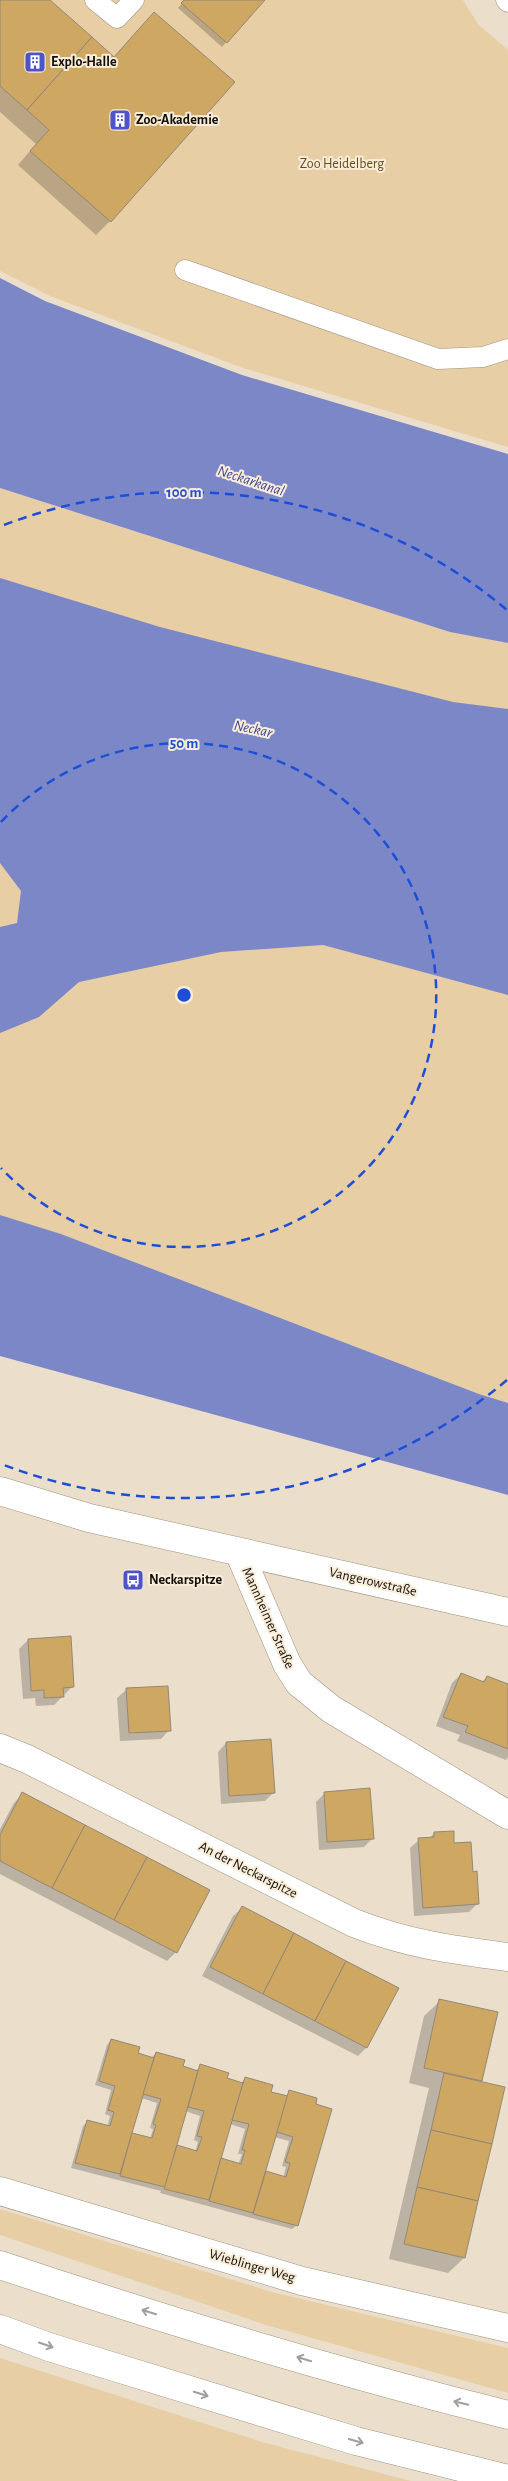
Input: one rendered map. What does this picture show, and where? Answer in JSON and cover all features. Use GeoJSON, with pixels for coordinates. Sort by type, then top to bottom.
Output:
{"type":"FeatureCollection","features":[{"type":"Feature","properties":{"kind":"main road","name":"Mannheimer Straße"},"geometry":{"type":"LineString","coordinates":[[0,1491],[89,1518],[239,1552],[287,1664],[299,1684],[331,1709],[508,1815]]}},
{"type":"Feature","properties":{"kind":"main road","name":"Vangerowstraße"},"geometry":{"type":"LineString","coordinates":[[239,1552],[508,1612]]}},
{"type":"Feature","properties":{"kind":"main road","name":"An der Neckarspitze"},"geometry":{"type":"LineString","coordinates":[[0,1748],[27,1759],[354,1924],[391,1938],[428,1946],[508,1957]]}},
{"type":"Feature","properties":{"kind":"main road","name":"Wieblinger Weg"},"geometry":{"type":"LineString","coordinates":[[0,2191],[302,2281],[508,2328]]}},
{"type":"Feature","properties":{"kind":"main road"},"geometry":{"type":"LineString","coordinates":[[0,2264],[75,2290],[397,2386],[508,2415]]}},
{"type":"Feature","properties":{"kind":"main road"},"geometry":{"type":"LineString","coordinates":[[0,2329],[49,2347],[347,2438],[508,2479]]}},
{"type":"Feature","properties":{"kind":"lane"},"geometry":{"type":"LineString","coordinates":[[95,0],[117,18],[134,0]]}},
{"type":"Feature","properties":{"kind":"lane"},"geometry":{"type":"LineString","coordinates":[[185,270],[438,359],[482,357],[508,349]]}},
{"type":"Feature","properties":{"kind":"green space","name":"Zoo Heidelberg"},"geometry":{"type":"Polygon","coordinates":[[[0,0],[463,0],[478,24],[508,50],[508,447],[243,368],[50,296],[0,271],[0,0]]]}},
{"type":"Feature","properties":{"kind":"green space"},"geometry":{"type":"Polygon","coordinates":[[[0,488],[450,632],[508,643],[508,1403],[479,1394],[61,1234],[0,1215],[0,488]]]}},
{"type":"Feature","properties":{"kind":"green space"},"geometry":{"type":"Polygon","coordinates":[[[0,2209],[272,2292],[508,2348],[508,2393],[266,2325],[0,2235],[0,2209]]]}},
{"type":"Feature","properties":{"kind":"green space"},"geometry":{"type":"Polygon","coordinates":[[[0,2358],[262,2442],[411,2481],[0,2481],[0,2358]]]}},
{"type":"Feature","properties":{"kind":"water","name":"Neckarkanal"},"geometry":{"type":"Polygon","coordinates":[[[0,278],[45,301],[242,375],[508,454],[508,643],[450,632],[0,488],[0,278]]]}},
{"type":"Feature","properties":{"kind":"water","name":"Neckar"},"geometry":{"type":"Polygon","coordinates":[[[0,578],[160,627],[453,702],[508,709],[508,995],[323,945],[221,952],[79,982],[39,1017],[0,1033],[0,927],[17,923],[21,891],[0,863],[0,578]]]}},
{"type":"Feature","properties":{"kind":"water"},"geometry":{"type":"Polygon","coordinates":[[[0,1215],[61,1234],[479,1394],[508,1403],[508,1495],[0,1356],[0,1215]]]}},
{"type":"Feature","properties":{"kind":"building","name":"Explo-Halle"},"geometry":{"type":"Polygon","coordinates":[[[0,0],[50,0],[92,37],[27,110],[0,86],[0,0]]]}},
{"type":"Feature","properties":{"kind":"building"},"geometry":{"type":"Polygon","coordinates":[[[184,0],[265,0],[227,43],[181,3],[184,0]]]}},
{"type":"Feature","properties":{"kind":"building","name":"Zoo-Akademie"},"geometry":{"type":"Polygon","coordinates":[[[154,12],[235,82],[111,222],[30,151],[49,130],[27,110],[92,37],[114,57],[154,12]]]}},
{"type":"Feature","properties":{"kind":"building"},"geometry":{"type":"Polygon","coordinates":[[[71,1636],[74,1687],[63,1688],[64,1697],[44,1698],[44,1690],[31,1691],[28,1639],[71,1636]]]}},
{"type":"Feature","properties":{"kind":"building"},"geometry":{"type":"Polygon","coordinates":[[[461,1673],[484,1682],[487,1676],[508,1684],[508,1749],[465,1732],[468,1726],[443,1717],[461,1673]]]}},
{"type":"Feature","properties":{"kind":"building"},"geometry":{"type":"Polygon","coordinates":[[[168,1686],[171,1731],[129,1733],[126,1688],[168,1686]]]}},
{"type":"Feature","properties":{"kind":"building"},"geometry":{"type":"Polygon","coordinates":[[[271,1739],[275,1793],[229,1796],[226,1742],[271,1739]]]}},
{"type":"Feature","properties":{"kind":"building"},"geometry":{"type":"Polygon","coordinates":[[[370,1788],[374,1839],[327,1842],[324,1792],[370,1788]]]}},
{"type":"Feature","properties":{"kind":"building"},"geometry":{"type":"Polygon","coordinates":[[[22,1792],[85,1825],[52,1888],[0,1861],[0,1835],[22,1792]]]}},
{"type":"Feature","properties":{"kind":"building"},"geometry":{"type":"Polygon","coordinates":[[[85,1825],[147,1857],[114,1920],[52,1888],[85,1825]]]}},
{"type":"Feature","properties":{"kind":"building"},"geometry":{"type":"Polygon","coordinates":[[[454,1831],[454,1843],[471,1842],[473,1872],[477,1871],[479,1904],[423,1908],[418,1838],[434,1837],[434,1832],[454,1831]]]}},
{"type":"Feature","properties":{"kind":"building"},"geometry":{"type":"Polygon","coordinates":[[[147,1857],[210,1890],[177,1953],[114,1920],[147,1857]]]}},
{"type":"Feature","properties":{"kind":"building"},"geometry":{"type":"Polygon","coordinates":[[[242,1906],[294,1933],[263,1994],[210,1967],[242,1906]]]}},
{"type":"Feature","properties":{"kind":"building"},"geometry":{"type":"Polygon","coordinates":[[[294,1933],[346,1961],[315,2021],[263,1994],[294,1933]]]}},
{"type":"Feature","properties":{"kind":"building"},"geometry":{"type":"Polygon","coordinates":[[[346,1961],[399,1988],[367,2048],[315,2021],[346,1961]]]}},
{"type":"Feature","properties":{"kind":"building"},"geometry":{"type":"Polygon","coordinates":[[[439,1999],[498,2012],[482,2081],[424,2068],[439,1999]]]}},
{"type":"Feature","properties":{"kind":"building"},"geometry":{"type":"Polygon","coordinates":[[[111,2039],[140,2047],[138,2053],[154,2058],[120,2174],[75,2163],[87,2120],[110,2126],[114,2112],[108,2110],[115,2086],[99,2081],[111,2039]]]}},
{"type":"Feature","properties":{"kind":"building"},"geometry":{"type":"Polygon","coordinates":[[[156,2052],[185,2060],[183,2066],[198,2071],[165,2187],[120,2176],[132,2133],[152,2138],[156,2125],[153,2124],[161,2099],[143,2094],[156,2052]]]}},
{"type":"Feature","properties":{"kind":"building"},"geometry":{"type":"Polygon","coordinates":[[[200,2064],[229,2073],[227,2078],[243,2083],[209,2200],[164,2189],[177,2145],[197,2151],[202,2137],[197,2136],[204,2111],[188,2107],[200,2064]]]}},
{"type":"Feature","properties":{"kind":"building"},"geometry":{"type":"Polygon","coordinates":[[[444,2073],[505,2087],[492,2144],[431,2130],[444,2073]]]}},
{"type":"Feature","properties":{"kind":"building"},"geometry":{"type":"Polygon","coordinates":[[[245,2077],[273,2085],[271,2092],[288,2096],[253,2213],[209,2201],[221,2158],[241,2164],[245,2150],[242,2150],[249,2124],[232,2120],[245,2077]]]}},
{"type":"Feature","properties":{"kind":"building"},"geometry":{"type":"Polygon","coordinates":[[[289,2090],[317,2098],[316,2104],[332,2109],[298,2226],[253,2214],[266,2171],[286,2177],[290,2163],[285,2162],[293,2137],[277,2132],[289,2090]]]}},
{"type":"Feature","properties":{"kind":"building"},"geometry":{"type":"Polygon","coordinates":[[[431,2130],[492,2144],[478,2201],[417,2187],[431,2130]]]}},
{"type":"Feature","properties":{"kind":"building"},"geometry":{"type":"Polygon","coordinates":[[[417,2187],[478,2201],[465,2258],[404,2244],[417,2187]]]}},
{"type":"Feature","properties":{"kind":"place","name":"Explo-Halle"},"geometry":{"type":"Point","coordinates":[35,62]}},
{"type":"Feature","properties":{"kind":"place","name":"Zoo-Akademie"},"geometry":{"type":"Point","coordinates":[120,120]}},
{"type":"Feature","properties":{"kind":"place","name":"Neckarspitze"},"geometry":{"type":"Point","coordinates":[133,1580]}}]}
